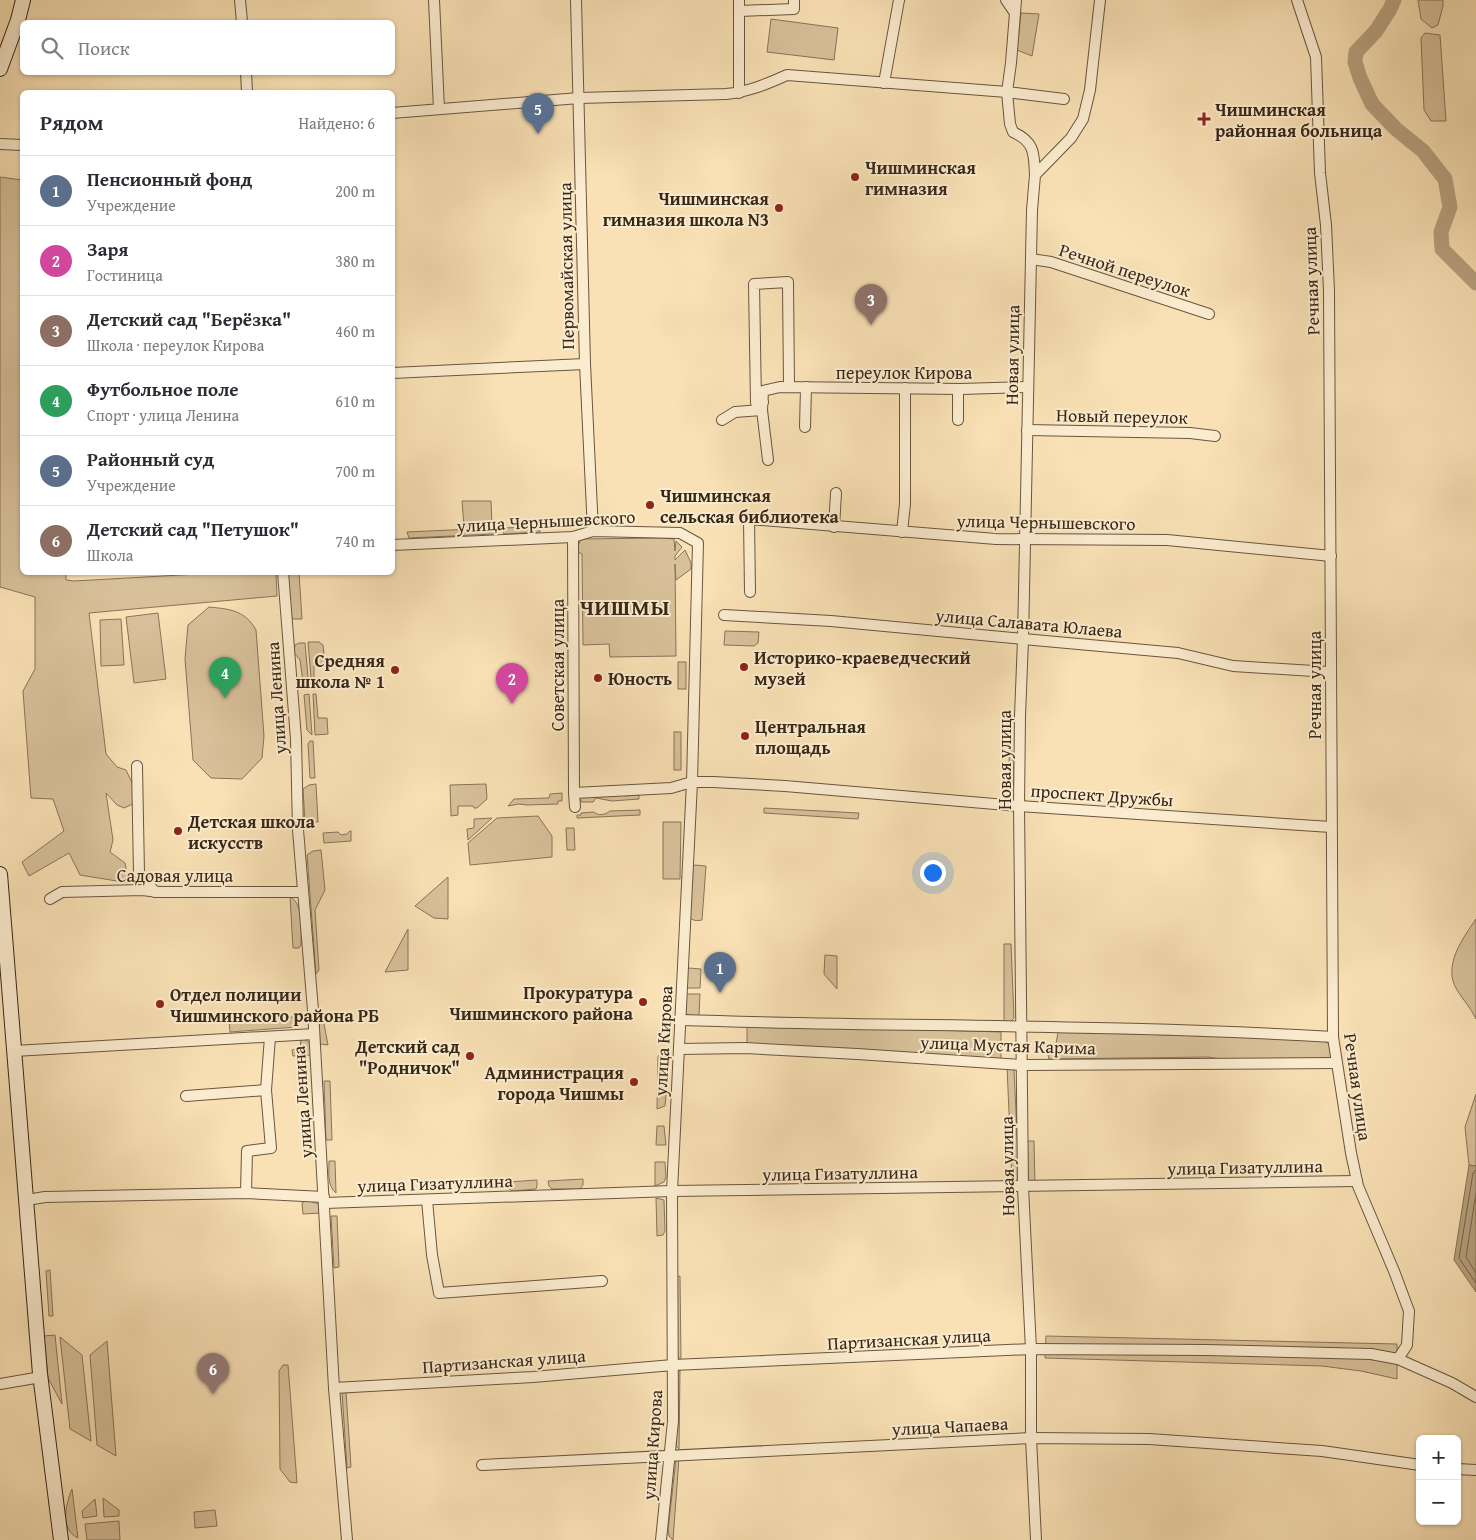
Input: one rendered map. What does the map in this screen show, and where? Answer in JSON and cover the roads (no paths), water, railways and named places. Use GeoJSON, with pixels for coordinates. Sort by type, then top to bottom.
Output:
{"type":"FeatureCollection","features":[{"type":"Feature","properties":{"kind":"main road"},"geometry":{"type":"LineString","coordinates":[[0,69],[20,14],[22,0]]}},
{"type":"Feature","properties":{"kind":"main road"},"geometry":{"type":"LineString","coordinates":[[0,874],[41,1377],[61,1534],[71,1540]]}},
{"type":"Feature","properties":{"kind":"street"},"geometry":{"type":"LineString","coordinates":[[240,0],[242,20]]}},
{"type":"Feature","properties":{"kind":"street"},"geometry":{"type":"LineString","coordinates":[[434,0],[439,109]]}},
{"type":"Feature","properties":{"kind":"street","name":"Первомайская улица"},"geometry":{"type":"LineString","coordinates":[[576,0],[585,364],[593,531]]}},
{"type":"Feature","properties":{"kind":"street"},"geometry":{"type":"LineString","coordinates":[[739,0],[739,92]]}},
{"type":"Feature","properties":{"kind":"street"},"geometry":{"type":"LineString","coordinates":[[739,11],[794,9],[794,0]]}},
{"type":"Feature","properties":{"kind":"street"},"geometry":{"type":"LineString","coordinates":[[884,83],[898,0]]}},
{"type":"Feature","properties":{"kind":"street"},"geometry":{"type":"LineString","coordinates":[[1006,0],[1015,13]]}},
{"type":"Feature","properties":{"kind":"street","name":"Новая улица"},"geometry":{"type":"LineString","coordinates":[[1016,0],[1007,92],[1010,124],[1013,132],[1022,136],[1034,151],[1035,175],[1032,210],[1019,806],[1023,1187],[1031,1349],[1031,1438],[1036,1540]]}},
{"type":"Feature","properties":{"kind":"street"},"geometry":{"type":"LineString","coordinates":[[1035,175],[1071,138],[1083,119],[1090,90],[1100,0]]}},
{"type":"Feature","properties":{"kind":"street","name":"Речная улица"},"geometry":{"type":"LineString","coordinates":[[1297,0],[1316,57],[1320,173],[1326,225],[1329,291],[1331,556],[1330,827],[1333,1037],[1357,1182],[1374,1227],[1394,1271],[1408,1311],[1407,1345],[1398,1360]]}},
{"type":"Feature","properties":{"kind":"street"},"geometry":{"type":"LineString","coordinates":[[246,75],[248,90]]}},
{"type":"Feature","properties":{"kind":"street"},"geometry":{"type":"LineString","coordinates":[[395,113],[579,98],[739,92],[760,87],[787,75],[1007,92],[1064,99]]}},
{"type":"Feature","properties":{"kind":"street"},"geometry":{"type":"LineString","coordinates":[[0,144],[20,145]]}},
{"type":"Feature","properties":{"kind":"street","name":"Речной переулок"},"geometry":{"type":"LineString","coordinates":[[1031,259],[1051,262],[1209,314]]}},
{"type":"Feature","properties":{"kind":"street"},"geometry":{"type":"LineString","coordinates":[[762,406],[756,403],[754,284],[788,282],[785,387],[763,391],[762,406],[768,460]]}},
{"type":"Feature","properties":{"kind":"street"},"geometry":{"type":"LineString","coordinates":[[395,373],[585,364]]}},
{"type":"Feature","properties":{"kind":"street","name":"переулок Кирова"},"geometry":{"type":"LineString","coordinates":[[785,387],[1028,388]]}},
{"type":"Feature","properties":{"kind":"street"},"geometry":{"type":"LineString","coordinates":[[805,427],[806,387]]}},
{"type":"Feature","properties":{"kind":"street"},"geometry":{"type":"LineString","coordinates":[[902,532],[905,495],[905,388]]}},
{"type":"Feature","properties":{"kind":"street"},"geometry":{"type":"LineString","coordinates":[[958,389],[958,420]]}},
{"type":"Feature","properties":{"kind":"street"},"geometry":{"type":"LineString","coordinates":[[722,420],[735,412],[762,406]]}},
{"type":"Feature","properties":{"kind":"street","name":"Новый переулок"},"geometry":{"type":"LineString","coordinates":[[1027,430],[1190,433],[1216,436]]}},
{"type":"Feature","properties":{"kind":"street"},"geometry":{"type":"LineString","coordinates":[[834,527],[836,493]]}},
{"type":"Feature","properties":{"kind":"street","name":"улица Чернышевского"},"geometry":{"type":"LineString","coordinates":[[750,592],[749,519],[996,539],[1167,540],[1331,556]]}},
{"type":"Feature","properties":{"kind":"street","name":"улица Чернышевского"},"geometry":{"type":"LineString","coordinates":[[395,545],[573,537],[593,531],[680,533],[698,543]]}},
{"type":"Feature","properties":{"kind":"street","name":"Советская улица"},"geometry":{"type":"LineString","coordinates":[[573,537],[574,807]]}},
{"type":"Feature","properties":{"kind":"street","name":"улица Кирова"},"geometry":{"type":"LineString","coordinates":[[660,1540],[673,1421],[672,1191],[692,782],[698,543]]}},
{"type":"Feature","properties":{"kind":"street","name":"улица Ленина"},"geometry":{"type":"LineString","coordinates":[[283,575],[296,739],[298,830],[314,1034],[334,1388],[347,1540]]}},
{"type":"Feature","properties":{"kind":"street","name":"улица Салавата Юлаева"},"geometry":{"type":"LineString","coordinates":[[724,614],[831,621],[1178,653],[1233,666],[1330,672]]}},
{"type":"Feature","properties":{"kind":"street"},"geometry":{"type":"LineString","coordinates":[[137,766],[139,872],[155,892]]}},
{"type":"Feature","properties":{"kind":"street","name":"проспект Дружбы"},"geometry":{"type":"LineString","coordinates":[[574,793],[671,788],[692,782],[785,786],[1019,806],[1330,827]]}},
{"type":"Feature","properties":{"kind":"street","name":"Садовая улица"},"geometry":{"type":"LineString","coordinates":[[50,899],[62,892],[142,890],[155,892],[303,892]]}},
{"type":"Feature","properties":{"kind":"street","name":"улица Мустая Карима"},"geometry":{"type":"LineString","coordinates":[[680,1020],[1250,1032],[1333,1037]]}},
{"type":"Feature","properties":{"kind":"street"},"geometry":{"type":"LineString","coordinates":[[14,1051],[314,1034]]}},
{"type":"Feature","properties":{"kind":"street"},"geometry":{"type":"LineString","coordinates":[[246,1194],[247,1151],[271,1148],[266,1090],[270,1037]]}},
{"type":"Feature","properties":{"kind":"street","name":"улица Мустая Карима"},"geometry":{"type":"LineString","coordinates":[[679,1050],[754,1049],[1022,1065],[1337,1063]]}},
{"type":"Feature","properties":{"kind":"street"},"geometry":{"type":"LineString","coordinates":[[186,1096],[266,1090]]}},
{"type":"Feature","properties":{"kind":"street","name":"улица Гизатуллина"},"geometry":{"type":"LineString","coordinates":[[27,1200],[45,1197],[246,1194],[324,1200],[427,1200],[672,1191],[1357,1182]]}},
{"type":"Feature","properties":{"kind":"street"},"geometry":{"type":"LineString","coordinates":[[427,1200],[432,1256],[439,1293],[602,1281]]}},
{"type":"Feature","properties":{"kind":"street","name":"Партизанская улица"},"geometry":{"type":"LineString","coordinates":[[334,1388],[533,1377],[673,1365],[1031,1349],[1206,1350],[1371,1354],[1398,1360],[1452,1383],[1476,1396]]}},
{"type":"Feature","properties":{"kind":"street"},"geometry":{"type":"LineString","coordinates":[[0,1384],[41,1377]]}},
{"type":"Feature","properties":{"kind":"street","name":"улица Чапаева"},"geometry":{"type":"LineString","coordinates":[[482,1465],[1031,1438],[1149,1439],[1322,1450],[1416,1464]]}},
{"type":"Feature","properties":{"kind":"street"},"geometry":{"type":"LineString","coordinates":[[1461,1469],[1476,1470]]}},
{"type":"Feature","properties":{"kind":"water"},"geometry":{"type":"Polygon","coordinates":[[[1469,1165],[1476,1166],[1476,1292],[1454,1260],[1469,1165]]]}},
{"type":"Feature","properties":{"kind":"waterway"},"geometry":{"type":"LineString","coordinates":[[1394,0],[1376,31],[1356,52],[1355,62],[1372,104],[1396,129],[1423,151],[1445,179],[1450,207],[1441,232],[1442,249],[1476,283]]}},
{"type":"Feature","properties":{"kind":"place","name":"Чишминская районная больница"},"geometry":{"type":"Point","coordinates":[1204,119]}},
{"type":"Feature","properties":{"kind":"place","name":"Районный суд"},"geometry":{"type":"Point","coordinates":[538,134]}},
{"type":"Feature","properties":{"kind":"place","name":"Чишминская гимназия"},"geometry":{"type":"Point","coordinates":[855,177]}},
{"type":"Feature","properties":{"kind":"place","name":"Чишминская гимназия школа N3"},"geometry":{"type":"Point","coordinates":[779,208]}},
{"type":"Feature","properties":{"kind":"place","name":"Детский сад \"Берёзка\""},"geometry":{"type":"Point","coordinates":[871,325]}},
{"type":"Feature","properties":{"kind":"place","name":"Чишминская сельская библиотека"},"geometry":{"type":"Point","coordinates":[650,505]}},
{"type":"Feature","properties":{"kind":"place","name":"Историко-краеведческий музей"},"geometry":{"type":"Point","coordinates":[744,667]}},
{"type":"Feature","properties":{"kind":"place","name":"Средняя школа № 1"},"geometry":{"type":"Point","coordinates":[395,670]}},
{"type":"Feature","properties":{"kind":"place","name":"Юность"},"geometry":{"type":"Point","coordinates":[598,678]}},
{"type":"Feature","properties":{"kind":"place","name":"Футбольное поле"},"geometry":{"type":"Point","coordinates":[225,698]}},
{"type":"Feature","properties":{"kind":"place","name":"Заря"},"geometry":{"type":"Point","coordinates":[512,704]}},
{"type":"Feature","properties":{"kind":"place","name":"Центральная площадь"},"geometry":{"type":"Point","coordinates":[745,736]}},
{"type":"Feature","properties":{"kind":"place","name":"Детская школа искусств"},"geometry":{"type":"Point","coordinates":[178,831]}},
{"type":"Feature","properties":{"kind":"place","name":"Пенсионный фонд"},"geometry":{"type":"Point","coordinates":[720,993]}},
{"type":"Feature","properties":{"kind":"place","name":"Прокуратура Чишминского района"},"geometry":{"type":"Point","coordinates":[643,1002]}},
{"type":"Feature","properties":{"kind":"place","name":"Отдел полиции Чишминского района РБ"},"geometry":{"type":"Point","coordinates":[160,1004]}},
{"type":"Feature","properties":{"kind":"place","name":"Детский сад \"Родничок\""},"geometry":{"type":"Point","coordinates":[470,1056]}},
{"type":"Feature","properties":{"kind":"place","name":"Администрация города Чишмы"},"geometry":{"type":"Point","coordinates":[634,1082]}},
{"type":"Feature","properties":{"kind":"place","name":"Детский сад \"Петушок\""},"geometry":{"type":"Point","coordinates":[213,1394]}},
{"type":"Feature","properties":{"kind":"district","name":"ЧИШМЫ"},"geometry":{"type":"Point","coordinates":[625,607]}}]}
